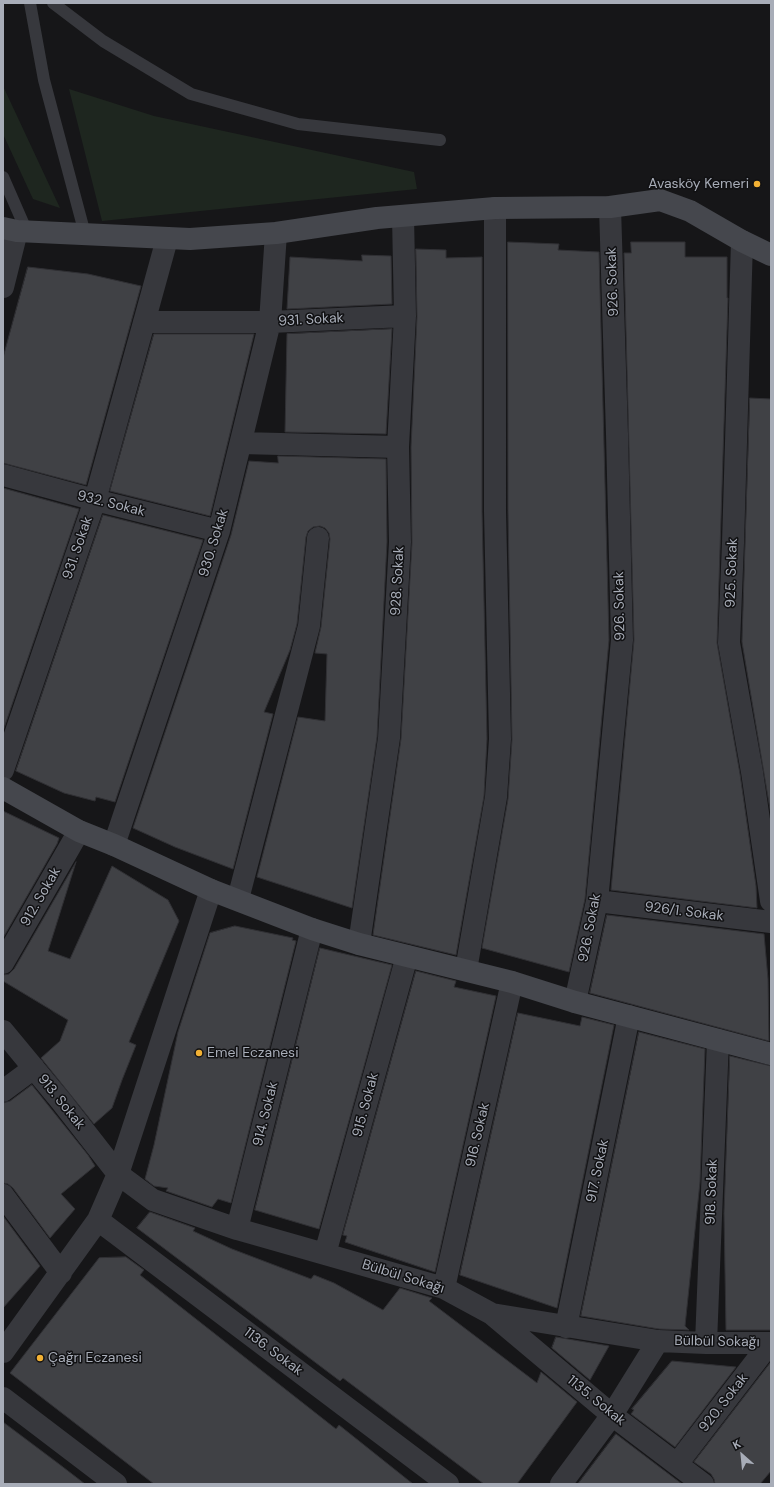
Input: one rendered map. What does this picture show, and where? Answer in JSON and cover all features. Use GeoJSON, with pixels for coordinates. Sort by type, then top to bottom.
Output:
{"type":"FeatureCollection","features":[{"type":"Feature","properties":{"kind":"street"},"geometry":{"type":"LineString","coordinates":[[3,287],[16,230],[166,239],[190,239],[276,233],[377,218],[495,208],[610,207],[660,200],[690,211],[742,241],[771,254]]}},
{"type":"Feature","properties":{"kind":"street","name":"926. Sokak"},"geometry":{"type":"LineString","coordinates":[[575,1002],[597,901],[622,640],[618,434],[610,207]]}},
{"type":"Feature","properties":{"kind":"street"},"geometry":{"type":"LineString","coordinates":[[466,970],[496,796],[500,739],[495,510],[495,208]]}},
{"type":"Feature","properties":{"kind":"street","name":"928. Sokak"},"geometry":{"type":"LineString","coordinates":[[359,944],[389,738],[400,542],[398,447],[405,316],[403,216]]}},
{"type":"Feature","properties":{"kind":"street","name":"930. Sokak"},"geometry":{"type":"LineString","coordinates":[[114,845],[219,531],[242,443],[270,322],[276,233]]}},
{"type":"Feature","properties":{"kind":"street","name":"931. Sokak"},"geometry":{"type":"LineString","coordinates":[[3,770],[95,500],[166,239]]}},
{"type":"Feature","properties":{"kind":"street","name":"925. Sokak"},"geometry":{"type":"LineString","coordinates":[[742,241],[729,643],[752,772],[771,901]]}},
{"type":"Feature","properties":{"kind":"street","name":"931. Sokak"},"geometry":{"type":"LineString","coordinates":[[144,322],[270,322],[405,316]]}},
{"type":"Feature","properties":{"kind":"street"},"geometry":{"type":"LineString","coordinates":[[242,443],[398,447]]}},
{"type":"Feature","properties":{"kind":"street","name":"932. Sokak"},"geometry":{"type":"LineString","coordinates":[[3,475],[219,531]]}},
{"type":"Feature","properties":{"kind":"street"},"geometry":{"type":"LineString","coordinates":[[238,899],[309,626],[318,538]]}},
{"type":"Feature","properties":{"kind":"street"},"geometry":{"type":"LineString","coordinates":[[3,788],[79,831],[114,845],[212,890],[312,929],[359,944],[512,982],[575,1002],[771,1054]]}},
{"type":"Feature","properties":{"kind":"street","name":"912. Sokak"},"geometry":{"type":"LineString","coordinates":[[3,963],[79,831]]}},
{"type":"Feature","properties":{"kind":"street"},"geometry":{"type":"LineString","coordinates":[[3,1352],[98,1220],[118,1174],[212,890]]}},
{"type":"Feature","properties":{"kind":"street","name":"926/1. Sokak"},"geometry":{"type":"LineString","coordinates":[[597,901],[771,922]]}},
{"type":"Feature","properties":{"kind":"street","name":"914. Sokak"},"geometry":{"type":"LineString","coordinates":[[237,1229],[312,929]]}},
{"type":"Feature","properties":{"kind":"street","name":"915. Sokak"},"geometry":{"type":"LineString","coordinates":[[325,1254],[407,956]]}},
{"type":"Feature","properties":{"kind":"street","name":"916. Sokak"},"geometry":{"type":"LineString","coordinates":[[444,1288],[512,982]]}},
{"type":"Feature","properties":{"kind":"street","name":"917. Sokak"},"geometry":{"type":"LineString","coordinates":[[566,1327],[629,1016]]}},
{"type":"Feature","properties":{"kind":"street","name":"913. Sokak"},"geometry":{"type":"LineString","coordinates":[[3,1032],[61,1101],[118,1174]]}},
{"type":"Feature","properties":{"kind":"street","name":"918. Sokak"},"geometry":{"type":"LineString","coordinates":[[706,1343],[718,1040]]}},
{"type":"Feature","properties":{"kind":"street"},"geometry":{"type":"LineString","coordinates":[[3,1091],[34,1068]]}},
{"type":"Feature","properties":{"kind":"street","name":"Bülbül Sokağı"},"geometry":{"type":"LineString","coordinates":[[118,1174],[153,1200],[237,1229],[444,1288],[492,1314],[658,1341],[771,1343]]}},
{"type":"Feature","properties":{"kind":"street"},"geometry":{"type":"LineString","coordinates":[[3,1195],[61,1273]]}},
{"type":"Feature","properties":{"kind":"street","name":"1136. Sokak"},"geometry":{"type":"LineString","coordinates":[[98,1220],[448,1484]]}},
{"type":"Feature","properties":{"kind":"street","name":"1135. Sokak"},"geometry":{"type":"LineString","coordinates":[[492,1314],[612,1415],[704,1484]]}},
{"type":"Feature","properties":{"kind":"street"},"geometry":{"type":"LineString","coordinates":[[561,1484],[612,1415],[658,1341]]}},
{"type":"Feature","properties":{"kind":"street","name":"920. Sokak"},"geometry":{"type":"LineString","coordinates":[[677,1464],[771,1343]]}},
{"type":"Feature","properties":{"kind":"street"},"geometry":{"type":"LineString","coordinates":[[3,1398],[116,1484]]}},
{"type":"Feature","properties":{"kind":"lane"},"geometry":{"type":"LineString","coordinates":[[30,3],[44,80],[84,234]]}},
{"type":"Feature","properties":{"kind":"lane"},"geometry":{"type":"LineString","coordinates":[[53,3],[103,41],[191,94],[298,124],[440,140]]}},
{"type":"Feature","properties":{"kind":"lane"},"geometry":{"type":"LineString","coordinates":[[3,177],[16,230]]}},
{"type":"Feature","properties":{"kind":"shaded area"},"geometry":{"type":"Polygon","coordinates":[[[3,86],[60,208],[33,199],[3,134],[3,86]]]}},
{"type":"Feature","properties":{"kind":"shaded area"},"geometry":{"type":"Polygon","coordinates":[[[69,89],[154,116],[414,172],[417,189],[102,221],[69,89]]]}},
{"type":"Feature","properties":{"kind":"building"},"geometry":{"type":"Polygon","coordinates":[[[508,242],[559,244],[558,250],[599,252],[609,640],[585,899],[569,972],[482,948],[508,799],[512,740],[508,511],[508,242]]]}},
{"type":"Feature","properties":{"kind":"building"},"geometry":{"type":"Polygon","coordinates":[[[631,242],[685,242],[685,257],[727,257],[728,298],[717,643],[740,774],[756,886],[757,908],[611,890],[634,640],[624,253],[631,253],[631,242]]]}},
{"type":"Feature","properties":{"kind":"building"},"geometry":{"type":"Polygon","coordinates":[[[416,249],[446,250],[446,258],[482,257],[482,511],[487,739],[484,796],[456,955],[373,935],[401,739],[412,543],[411,447],[417,317],[416,249]]]}},
{"type":"Feature","properties":{"kind":"building"},"geometry":{"type":"Polygon","coordinates":[[[362,255],[391,256],[392,304],[287,309],[290,257],[362,261],[362,255]]]}},
{"type":"Feature","properties":{"kind":"building"},"geometry":{"type":"Polygon","coordinates":[[[28,267],[88,274],[141,286],[86,485],[3,463],[3,358],[28,267]]]}},
{"type":"Feature","properties":{"kind":"building"},"geometry":{"type":"Polygon","coordinates":[[[392,329],[386,434],[285,432],[287,334],[392,329]]]}},
{"type":"Feature","properties":{"kind":"building"},"geometry":{"type":"Polygon","coordinates":[[[154,334],[254,334],[210,516],[110,491],[154,334]]]}},
{"type":"Feature","properties":{"kind":"building"},"geometry":{"type":"Polygon","coordinates":[[[750,398],[771,399],[771,815],[742,642],[750,398]]]}},
{"type":"Feature","properties":{"kind":"building"},"geometry":{"type":"Polygon","coordinates":[[[278,456],[386,459],[387,542],[377,737],[352,908],[257,877],[298,717],[325,721],[327,654],[315,653],[321,627],[330,539],[329,533],[325,528],[320,526],[313,527],[308,531],[306,537],[297,624],[290,650],[264,712],[273,714],[233,869],[175,847],[133,828],[231,535],[249,461],[278,463],[278,456]]]}},
{"type":"Feature","properties":{"kind":"building"},"geometry":{"type":"Polygon","coordinates":[[[3,488],[79,509],[3,731],[3,488]]]}},
{"type":"Feature","properties":{"kind":"building"},"geometry":{"type":"Polygon","coordinates":[[[103,515],[203,540],[115,802],[96,797],[95,801],[64,793],[16,771],[103,515]]]}},
{"type":"Feature","properties":{"kind":"building"},"geometry":{"type":"Polygon","coordinates":[[[3,811],[59,838],[3,938],[3,811]]]}},
{"type":"Feature","properties":{"kind":"building"},"geometry":{"type":"Polygon","coordinates":[[[76,862],[48,951],[70,959],[112,866],[168,900],[179,921],[129,1042],[136,1045],[112,1108],[94,1124],[41,1058],[60,1041],[68,1020],[3,981],[3,975],[9,974],[14,969],[76,862]]]}},
{"type":"Feature","properties":{"kind":"building"},"geometry":{"type":"Polygon","coordinates":[[[607,915],[764,934],[768,979],[769,1041],[590,993],[607,915]]]}},
{"type":"Feature","properties":{"kind":"building"},"geometry":{"type":"Polygon","coordinates":[[[235,926],[293,938],[292,940],[296,941],[231,1203],[218,1199],[212,1207],[166,1191],[168,1188],[154,1186],[145,1179],[154,1145],[178,1032],[210,933],[235,926]]]}},
{"type":"Feature","properties":{"kind":"building"},"geometry":{"type":"Polygon","coordinates":[[[320,948],[392,965],[319,1229],[255,1210],[320,948]]]}},
{"type":"Feature","properties":{"kind":"building"},"geometry":{"type":"Polygon","coordinates":[[[416,971],[456,981],[454,987],[496,996],[435,1272],[345,1242],[347,1236],[343,1235],[416,971]]]}},
{"type":"Feature","properties":{"kind":"building"},"geometry":{"type":"Polygon","coordinates":[[[518,1013],[580,1026],[582,1017],[614,1025],[557,1308],[460,1275],[518,1013]]]}},
{"type":"Feature","properties":{"kind":"building"},"geometry":{"type":"Polygon","coordinates":[[[639,1032],[705,1049],[700,1182],[685,1326],[689,1330],[659,1329],[581,1316],[639,1032]]]}},
{"type":"Feature","properties":{"kind":"building"},"geometry":{"type":"Polygon","coordinates":[[[730,1056],[771,1066],[771,1330],[726,1330],[724,1213],[730,1056]]]}},
{"type":"Feature","properties":{"kind":"building"},"geometry":{"type":"Polygon","coordinates":[[[32,1085],[88,1155],[95,1166],[61,1194],[75,1209],[50,1238],[13,1188],[8,1184],[3,1183],[3,1103],[10,1101],[32,1085]]]}},
{"type":"Feature","properties":{"kind":"building"},"geometry":{"type":"Polygon","coordinates":[[[150,1212],[195,1228],[193,1231],[232,1249],[311,1279],[314,1275],[334,1283],[383,1310],[400,1288],[432,1298],[429,1301],[537,1383],[541,1372],[577,1402],[517,1484],[484,1484],[343,1378],[340,1381],[137,1228],[150,1212]]]}},
{"type":"Feature","properties":{"kind":"building"},"geometry":{"type":"Polygon","coordinates":[[[3,1216],[40,1266],[3,1308],[3,1216]]]}},
{"type":"Feature","properties":{"kind":"building"},"geometry":{"type":"Polygon","coordinates":[[[126,1257],[144,1270],[140,1275],[336,1429],[339,1425],[413,1484],[154,1484],[10,1373],[99,1258],[126,1257]]]}},
{"type":"Feature","properties":{"kind":"building"},"geometry":{"type":"Polygon","coordinates":[[[556,1337],[609,1346],[590,1380],[552,1348],[556,1337]]]}},
{"type":"Feature","properties":{"kind":"building"},"geometry":{"type":"Polygon","coordinates":[[[672,1361],[736,1367],[675,1447],[631,1414],[634,1410],[632,1409],[672,1361]]]}},
{"type":"Feature","properties":{"kind":"building"},"geometry":{"type":"Polygon","coordinates":[[[771,1362],[771,1471],[760,1484],[715,1484],[711,1474],[694,1462],[771,1362]]]}},
{"type":"Feature","properties":{"kind":"building"},"geometry":{"type":"Polygon","coordinates":[[[3,1422],[59,1464],[85,1484],[3,1484],[3,1422]]]}},
{"type":"Feature","properties":{"kind":"building"},"geometry":{"type":"Polygon","coordinates":[[[616,1434],[682,1484],[578,1484],[616,1434]]]}},
{"type":"Feature","properties":{"kind":"place","name":"Avasköy Kemeri"},"geometry":{"type":"Point","coordinates":[757,184]}},
{"type":"Feature","properties":{"kind":"place","name":"Emel Eczanesi"},"geometry":{"type":"Point","coordinates":[199,1053]}},
{"type":"Feature","properties":{"kind":"place","name":"Çağrı Eczanesi"},"geometry":{"type":"Point","coordinates":[40,1358]}}]}
